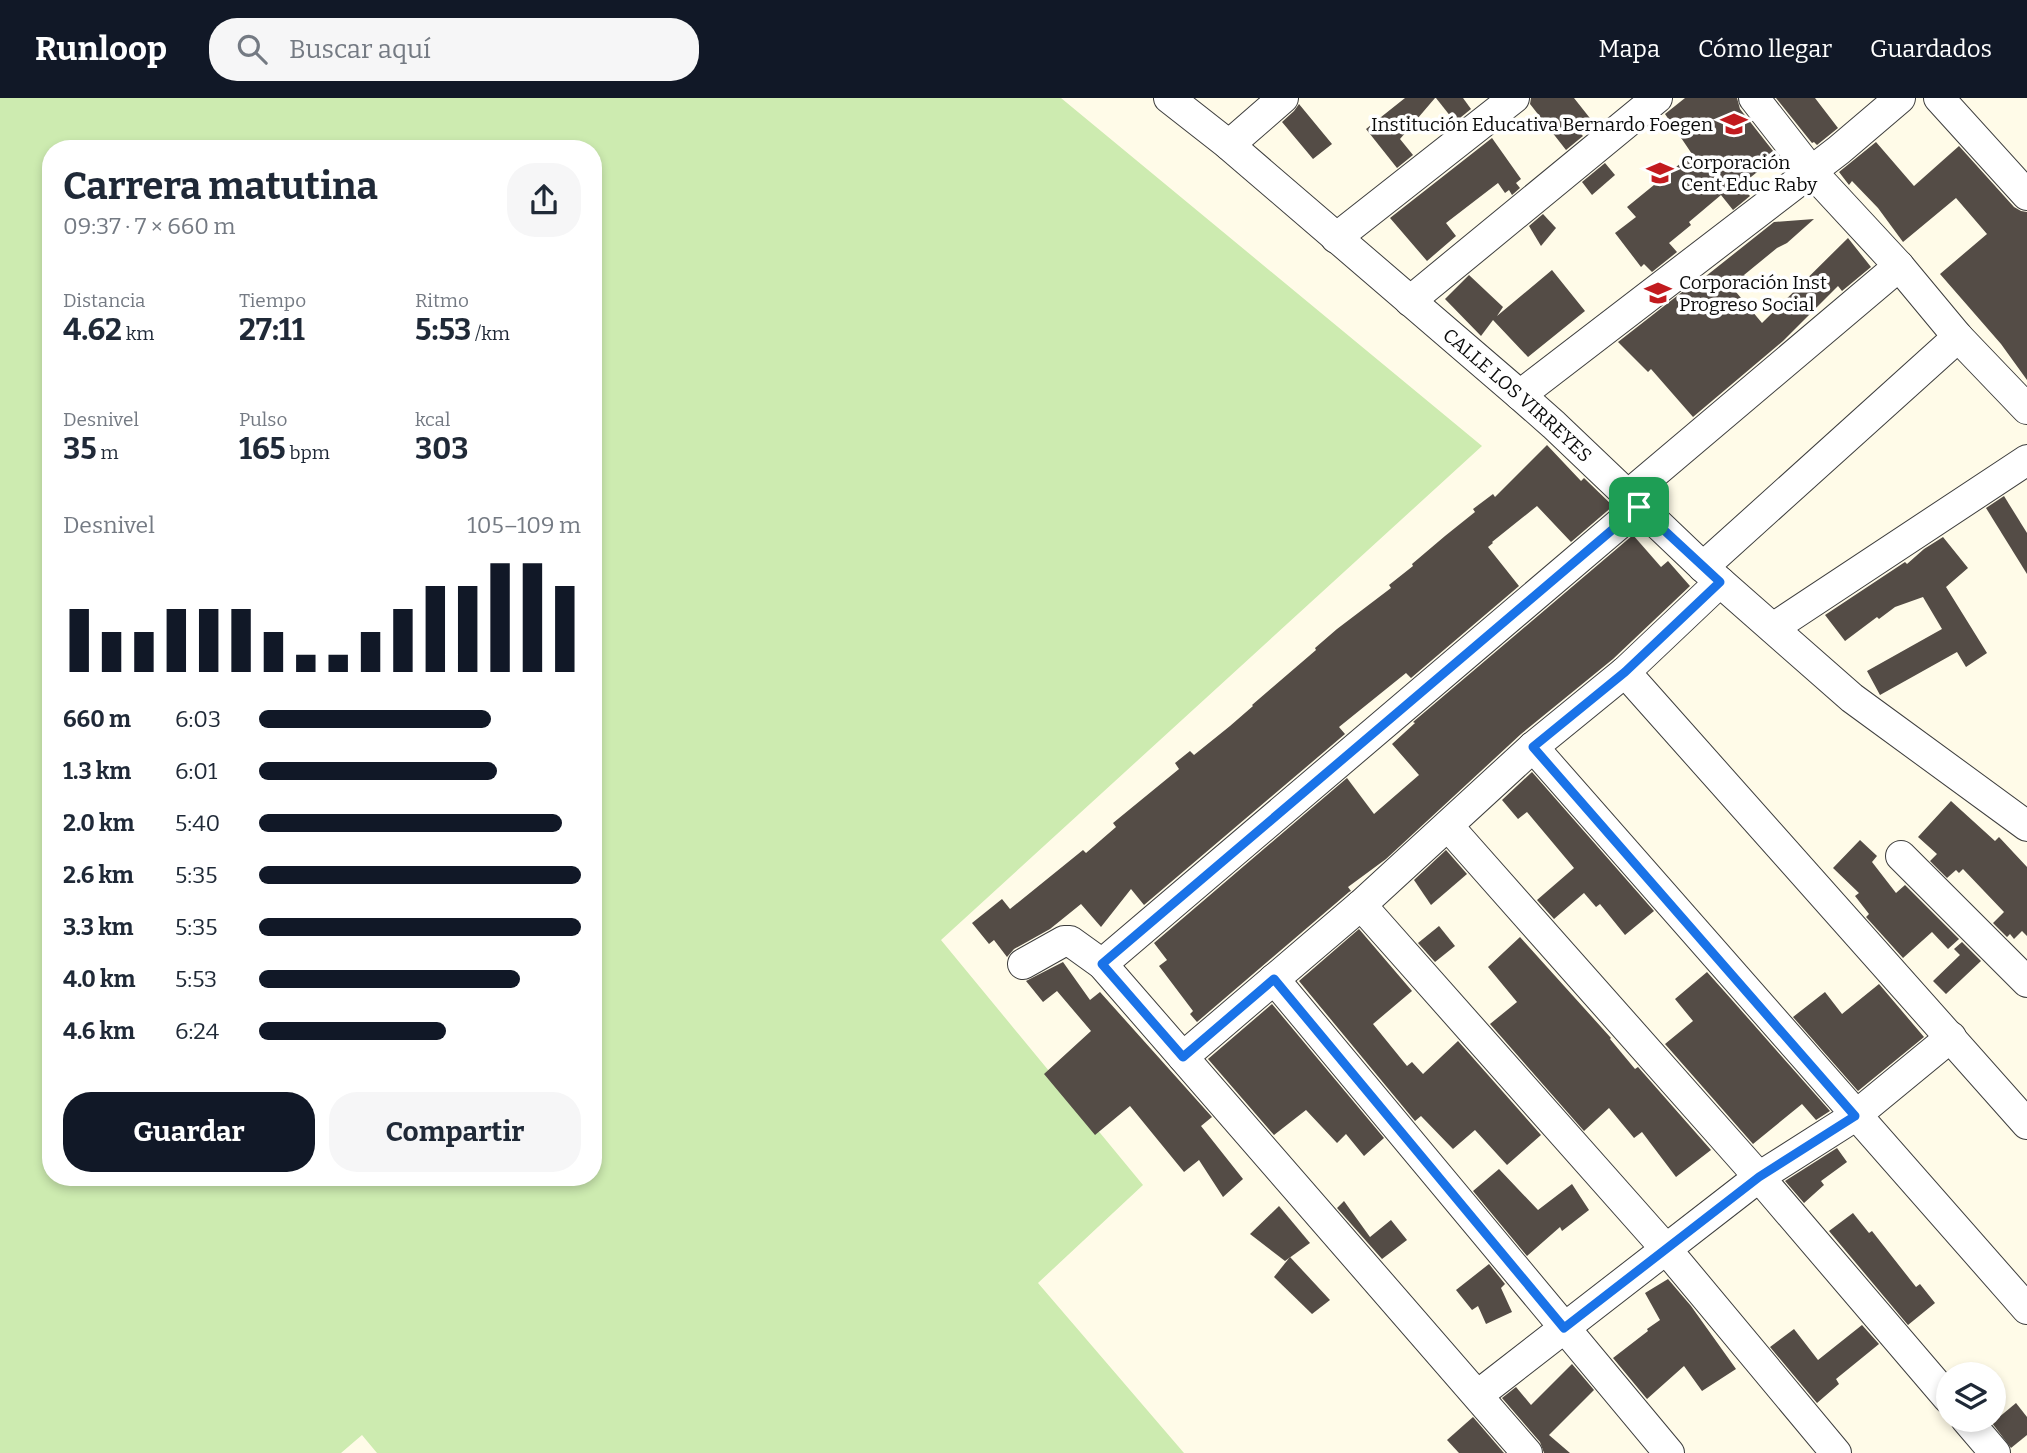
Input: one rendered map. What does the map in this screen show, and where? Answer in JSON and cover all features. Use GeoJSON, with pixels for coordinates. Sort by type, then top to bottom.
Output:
{"type":"FeatureCollection","features":[{"type":"Feature","properties":{"kind":"street","name":"CALLE LOS VIRREYES"},"geometry":{"type":"LineString","coordinates":[[1169,98],[1229,145],[1520,395],[1711,575],[1852,698],[2027,826]]}},
{"type":"Feature","properties":{"kind":"street"},"geometry":{"type":"LineString","coordinates":[[1229,145],[1283,98]]}},
{"type":"Feature","properties":{"kind":"street"},"geometry":{"type":"LineString","coordinates":[[1336,238],[1514,98]]}},
{"type":"Feature","properties":{"kind":"street"},"geometry":{"type":"LineString","coordinates":[[1410,301],[1657,98]]}},
{"type":"Feature","properties":{"kind":"street"},"geometry":{"type":"LineString","coordinates":[[1754,98],[1811,172],[1899,266],[1958,337],[2027,409]]}},
{"type":"Feature","properties":{"kind":"street"},"geometry":{"type":"LineString","coordinates":[[1520,395],[1811,172],[1900,98]]}},
{"type":"Feature","properties":{"kind":"street"},"geometry":{"type":"LineString","coordinates":[[1939,98],[2027,195]]}},
{"type":"Feature","properties":{"kind":"street"},"geometry":{"type":"LineString","coordinates":[[1102,964],[1899,266]]}},
{"type":"Feature","properties":{"kind":"street"},"geometry":{"type":"LineString","coordinates":[[1183,1057],[1361,905],[1533,747],[1625,672],[1711,575],[1958,337]]}},
{"type":"Feature","properties":{"kind":"street"},"geometry":{"type":"LineString","coordinates":[[1773,628],[2027,460]]}},
{"type":"Feature","properties":{"kind":"street"},"geometry":{"type":"LineString","coordinates":[[1625,672],[2027,1124]]}},
{"type":"Feature","properties":{"kind":"street"},"geometry":{"type":"LineString","coordinates":[[1533,747],[2027,1310]]}},
{"type":"Feature","properties":{"kind":"street"},"geometry":{"type":"LineString","coordinates":[[1448,826],[1759,1177],[1936,1384]]}},
{"type":"Feature","properties":{"kind":"street"},"geometry":{"type":"LineString","coordinates":[[1900,856],[2027,982]]}},
{"type":"Feature","properties":{"kind":"street"},"geometry":{"type":"LineString","coordinates":[[1361,905],[1665,1250],[1836,1453]]}},
{"type":"Feature","properties":{"kind":"street"},"geometry":{"type":"LineString","coordinates":[[1023,964],[1064,941],[1070,942],[1102,964],[1527,1453]]}},
{"type":"Feature","properties":{"kind":"street"},"geometry":{"type":"LineString","coordinates":[[1274,979],[1669,1453]]}},
{"type":"Feature","properties":{"kind":"street"},"geometry":{"type":"LineString","coordinates":[[1478,1395],[1759,1177],[1855,1116],[1951,1037]]}},
{"type":"Feature","properties":{"kind":"street"},"geometry":{"type":"LineString","coordinates":[[1977,1432],[1995,1453]]}},
{"type":"Feature","properties":{"kind":"green space"},"geometry":{"type":"Polygon","coordinates":[[[0,98],[1061,98],[1482,446],[941,940],[1143,1185],[1038,1283],[1184,1453],[377,1453],[362,1435],[341,1453],[0,1453],[0,98]]]}},
{"type":"Feature","properties":{"kind":"building"},"geometry":{"type":"Polygon","coordinates":[[[1405,98],[1435,98],[1400,139],[1413,155],[1397,168],[1366,129],[1405,98]]]}},
{"type":"Feature","properties":{"kind":"building"},"geometry":{"type":"Polygon","coordinates":[[[1436,98],[1463,98],[1471,109],[1455,122],[1436,98]]]}},
{"type":"Feature","properties":{"kind":"building"},"geometry":{"type":"Polygon","coordinates":[[[1531,98],[1574,98],[1593,122],[1579,132],[1583,136],[1566,150],[1530,104],[1531,98]]]}},
{"type":"Feature","properties":{"kind":"building"},"geometry":{"type":"Polygon","coordinates":[[[1685,98],[1737,98],[1740,109],[1777,156],[1746,181],[1748,184],[1743,188],[1750,196],[1733,210],[1721,195],[1689,222],[1691,225],[1669,243],[1677,252],[1652,272],[1644,264],[1641,267],[1615,233],[1636,217],[1627,207],[1692,154],[1665,114],[1685,98]]]}},
{"type":"Feature","properties":{"kind":"building"},"geometry":{"type":"Polygon","coordinates":[[[1776,98],[1815,98],[1838,128],[1817,145],[1812,143],[1776,98]]]}},
{"type":"Feature","properties":{"kind":"building"},"geometry":{"type":"Polygon","coordinates":[[[1299,104],[1332,144],[1313,159],[1282,122],[1299,104]]]}},
{"type":"Feature","properties":{"kind":"building"},"geometry":{"type":"Polygon","coordinates":[[[1492,138],[1521,179],[1516,183],[1520,188],[1512,195],[1509,190],[1505,193],[1498,183],[1446,223],[1456,236],[1427,261],[1390,218],[1492,138]]]}},
{"type":"Feature","properties":{"kind":"building"},"geometry":{"type":"Polygon","coordinates":[[[1876,142],[1914,186],[1959,146],[2014,207],[2027,212],[2027,380],[2001,344],[1940,274],[1987,234],[1956,198],[1903,242],[1878,208],[1852,181],[1849,185],[1839,172],[1876,142]]]}},
{"type":"Feature","properties":{"kind":"building"},"geometry":{"type":"Polygon","coordinates":[[[1605,163],[1615,175],[1592,195],[1582,182],[1605,163]]]}},
{"type":"Feature","properties":{"kind":"building"},"geometry":{"type":"Polygon","coordinates":[[[1543,214],[1556,228],[1541,246],[1529,226],[1543,214]]]}},
{"type":"Feature","properties":{"kind":"building"},"geometry":{"type":"Polygon","coordinates":[[[1814,219],[1744,275],[1749,281],[1736,292],[1762,323],[1848,238],[1871,267],[1842,291],[1838,286],[1783,341],[1693,417],[1651,369],[1648,372],[1618,342],[1774,222],[1814,219]]]}},
{"type":"Feature","properties":{"kind":"building"},"geometry":{"type":"Polygon","coordinates":[[[1552,270],[1585,311],[1528,357],[1493,320],[1481,336],[1445,299],[1469,275],[1503,307],[1497,316],[1552,270]]]}},
{"type":"Feature","properties":{"kind":"building"},"geometry":{"type":"Polygon","coordinates":[[[1547,445],[1581,481],[1584,478],[1613,506],[1571,542],[1537,506],[1492,542],[1488,547],[1519,586],[1411,678],[1406,673],[1339,727],[1345,734],[1144,905],[1131,889],[1101,927],[1081,904],[1050,929],[1014,949],[1007,957],[994,940],[989,944],[972,923],[1002,899],[1010,909],[1083,850],[1086,853],[1116,827],[1113,823],[1179,769],[1175,763],[1190,751],[1194,755],[1230,726],[1337,629],[1391,588],[1389,585],[1413,566],[1412,564],[1475,512],[1473,509],[1493,494],[1495,497],[1547,445]]]}},
{"type":"Feature","properties":{"kind":"building"},"geometry":{"type":"Polygon","coordinates":[[[2004,496],[2027,533],[2027,574],[1986,508],[2004,496]]]}},
{"type":"Feature","properties":{"kind":"building"},"geometry":{"type":"Polygon","coordinates":[[[1633,535],[1661,567],[1668,561],[1690,586],[1613,659],[1521,734],[1386,859],[1348,887],[1351,891],[1197,1022],[1190,1014],[1193,1011],[1159,966],[1167,960],[1154,943],[1347,778],[1374,814],[1419,775],[1392,744],[1415,723],[1413,722],[1633,535]]]}},
{"type":"Feature","properties":{"kind":"building"},"geometry":{"type":"Polygon","coordinates":[[[1943,537],[1968,568],[1946,587],[1987,653],[1966,667],[1957,652],[1880,695],[1867,671],[1942,629],[1923,597],[1895,607],[1879,619],[1877,617],[1845,641],[1825,615],[1905,562],[1907,564],[1943,537]]]}},
{"type":"Feature","properties":{"kind":"building"},"geometry":{"type":"Polygon","coordinates":[[[1532,772],[1654,911],[1625,935],[1600,904],[1596,907],[1584,893],[1554,919],[1537,900],[1574,868],[1527,812],[1518,819],[1502,800],[1532,772]]]}},
{"type":"Feature","properties":{"kind":"building"},"geometry":{"type":"Polygon","coordinates":[[[1951,801],[1995,841],[1999,837],[2027,867],[2027,936],[2022,931],[2014,939],[2010,934],[2007,937],[1993,923],[2004,912],[1963,869],[1959,873],[1956,870],[1947,878],[1930,861],[1937,854],[1918,837],[1951,801]]]}},
{"type":"Feature","properties":{"kind":"building"},"geometry":{"type":"Polygon","coordinates":[[[1860,840],[1877,856],[1872,862],[1896,893],[1905,885],[1959,939],[1948,949],[1932,932],[1903,958],[1866,917],[1869,914],[1855,896],[1859,893],[1833,868],[1860,840]]]}},
{"type":"Feature","properties":{"kind":"building"},"geometry":{"type":"Polygon","coordinates":[[[1446,850],[1467,874],[1431,905],[1414,880],[1446,850]]]}},
{"type":"Feature","properties":{"kind":"building"},"geometry":{"type":"Polygon","coordinates":[[[1439,926],[1455,946],[1435,962],[1418,943],[1439,926]]]}},
{"type":"Feature","properties":{"kind":"building"},"geometry":{"type":"Polygon","coordinates":[[[1359,929],[1412,991],[1373,1024],[1407,1066],[1412,1062],[1423,1074],[1458,1041],[1541,1135],[1507,1165],[1475,1130],[1453,1149],[1421,1116],[1415,1121],[1299,981],[1359,929]]]}},
{"type":"Feature","properties":{"kind":"building"},"geometry":{"type":"Polygon","coordinates":[[[1520,937],[1611,1038],[1635,1069],[1638,1067],[1711,1150],[1676,1177],[1642,1132],[1634,1138],[1609,1108],[1584,1131],[1490,1024],[1517,1002],[1488,967],[1520,937]]]}},
{"type":"Feature","properties":{"kind":"building"},"geometry":{"type":"Polygon","coordinates":[[[1962,942],[1981,961],[1946,994],[1933,981],[1960,955],[1954,949],[1962,942]]]}},
{"type":"Feature","properties":{"kind":"building"},"geometry":{"type":"Polygon","coordinates":[[[1063,962],[1090,1000],[1100,992],[1212,1117],[1201,1126],[1243,1179],[1223,1197],[1199,1160],[1184,1172],[1130,1106],[1095,1135],[1044,1074],[1091,1031],[1057,991],[1043,1002],[1026,981],[1063,962]]]}},
{"type":"Feature","properties":{"kind":"building"},"geometry":{"type":"Polygon","coordinates":[[[1707,972],[1830,1111],[1816,1120],[1802,1104],[1753,1144],[1665,1044],[1693,1021],[1675,999],[1707,972]]]}},
{"type":"Feature","properties":{"kind":"building"},"geometry":{"type":"Polygon","coordinates":[[[1879,984],[1924,1037],[1858,1091],[1793,1017],[1825,992],[1842,1014],[1879,984]]]}},
{"type":"Feature","properties":{"kind":"building"},"geometry":{"type":"Polygon","coordinates":[[[1272,1004],[1384,1138],[1364,1156],[1346,1134],[1337,1143],[1306,1110],[1274,1135],[1208,1059],[1272,1004]]]}},
{"type":"Feature","properties":{"kind":"building"},"geometry":{"type":"Polygon","coordinates":[[[1837,1148],[1847,1162],[1821,1181],[1824,1185],[1804,1203],[1785,1181],[1837,1148]]]}},
{"type":"Feature","properties":{"kind":"building"},"geometry":{"type":"Polygon","coordinates":[[[1499,1169],[1538,1210],[1572,1184],[1589,1210],[1562,1231],[1560,1227],[1527,1256],[1473,1191],[1499,1169]]]}},
{"type":"Feature","properties":{"kind":"building"},"geometry":{"type":"Polygon","coordinates":[[[1344,1201],[1370,1237],[1391,1220],[1407,1240],[1382,1259],[1337,1208],[1344,1201]]]}},
{"type":"Feature","properties":{"kind":"building"},"geometry":{"type":"Polygon","coordinates":[[[1279,1206],[1310,1243],[1285,1261],[1250,1234],[1279,1206]]]}},
{"type":"Feature","properties":{"kind":"building"},"geometry":{"type":"Polygon","coordinates":[[[1853,1213],[1869,1233],[1872,1231],[1916,1287],[1920,1284],[1935,1303],[1908,1325],[1829,1231],[1853,1213]]]}},
{"type":"Feature","properties":{"kind":"building"},"geometry":{"type":"Polygon","coordinates":[[[1290,1257],[1330,1300],[1312,1314],[1274,1277],[1290,1257]]]}},
{"type":"Feature","properties":{"kind":"building"},"geometry":{"type":"Polygon","coordinates":[[[1489,1264],[1505,1284],[1501,1288],[1512,1312],[1486,1324],[1478,1306],[1472,1310],[1456,1290],[1489,1264]]]}},
{"type":"Feature","properties":{"kind":"building"},"geometry":{"type":"Polygon","coordinates":[[[1668,1279],[1736,1369],[1702,1391],[1684,1366],[1647,1399],[1613,1358],[1660,1320],[1645,1293],[1668,1279]]]}},
{"type":"Feature","properties":{"kind":"building"},"geometry":{"type":"Polygon","coordinates":[[[1862,1325],[1879,1344],[1836,1379],[1839,1384],[1817,1403],[1770,1347],[1794,1329],[1818,1360],[1862,1325]]]}},
{"type":"Feature","properties":{"kind":"building"},"geometry":{"type":"Polygon","coordinates":[[[1572,1364],[1594,1390],[1549,1435],[1570,1453],[1544,1453],[1540,1442],[1502,1398],[1516,1387],[1531,1405],[1572,1364]]]}},
{"type":"Feature","properties":{"kind":"building"},"geometry":{"type":"Polygon","coordinates":[[[2016,1403],[2027,1417],[2027,1435],[2011,1448],[1999,1432],[2006,1432],[2006,1411],[2016,1403]]]}},
{"type":"Feature","properties":{"kind":"building"},"geometry":{"type":"Polygon","coordinates":[[[1473,1417],[1504,1453],[1459,1453],[1447,1440],[1473,1417]]]}},
{"type":"Feature","properties":{"kind":"place","name":"Institución Educativa Bernardo Foegen"},"geometry":{"type":"Point","coordinates":[1734,124]}},
{"type":"Feature","properties":{"kind":"place","name":"Corporación Cent Educ Raby"},"geometry":{"type":"Point","coordinates":[1660,173]}},
{"type":"Feature","properties":{"kind":"place","name":"Corporación Inst Progreso Social"},"geometry":{"type":"Point","coordinates":[1658,293]}},
{"type":"Feature","properties":{"kind":"route"},"geometry":{"type":"LineString","coordinates":[[1639,507],[1720,582],[1625,672],[1533,747],[1855,1116],[1759,1177],[1564,1328],[1274,979],[1183,1057],[1102,964],[1639,507]]}}]}
